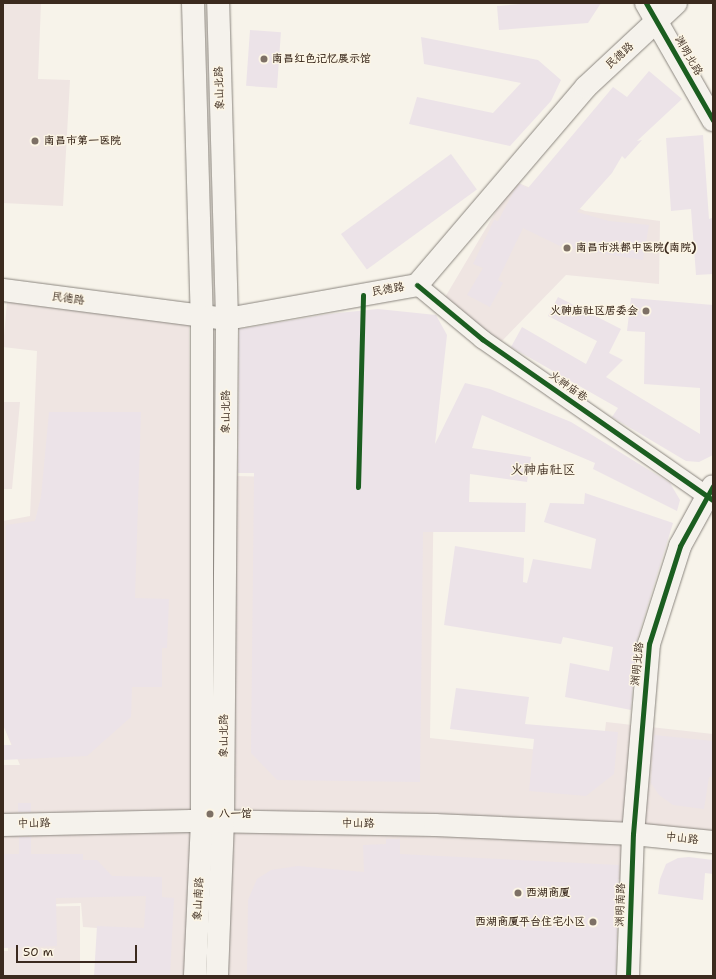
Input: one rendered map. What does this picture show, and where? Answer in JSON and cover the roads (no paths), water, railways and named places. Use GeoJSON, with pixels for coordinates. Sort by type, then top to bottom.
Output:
{"type":"FeatureCollection","features":[{"type":"Feature","properties":{"kind":"main road","name":"象山北路"},"geometry":{"type":"LineString","coordinates":[[193,3],[202,317],[213,822]]}},
{"type":"Feature","properties":{"kind":"main road","name":"象山北路"},"geometry":{"type":"LineString","coordinates":[[213,822],[227,319],[218,3]]}},
{"type":"Feature","properties":{"kind":"main road","name":"渊明北路"},"geometry":{"type":"LineString","coordinates":[[646,3],[713,120]]}},
{"type":"Feature","properties":{"kind":"main road","name":"民德路"},"geometry":{"type":"LineString","coordinates":[[3,290],[202,317],[227,319],[417,285],[586,87],[676,3]]}},
{"type":"Feature","properties":{"kind":"main road","name":"渊明北路"},"geometry":{"type":"LineString","coordinates":[[633,834],[649,644],[680,546],[711,494]]}},
{"type":"Feature","properties":{"kind":"main road","name":"中山路"},"geometry":{"type":"LineString","coordinates":[[3,825],[213,822],[435,825],[633,834],[713,842]]}},
{"type":"Feature","properties":{"kind":"main road","name":"象山南路"},"geometry":{"type":"LineString","coordinates":[[195,976],[213,822]]}},
{"type":"Feature","properties":{"kind":"main road","name":"象山南路"},"geometry":{"type":"LineString","coordinates":[[213,822],[217,976]]}},
{"type":"Feature","properties":{"kind":"main road","name":"渊明南路"},"geometry":{"type":"LineString","coordinates":[[628,976],[633,834]]}},
{"type":"Feature","properties":{"kind":"street","name":"火神庙巷"},"geometry":{"type":"LineString","coordinates":[[417,285],[482,339],[711,494]]}},
{"type":"Feature","properties":{"kind":"place","name":"南昌红色记忆展示馆"},"geometry":{"type":"Point","coordinates":[264,59]}},
{"type":"Feature","properties":{"kind":"place","name":"南昌市第一医院"},"geometry":{"type":"Point","coordinates":[35,141]}},
{"type":"Feature","properties":{"kind":"place","name":"南昌市洪都中医院(南院)"},"geometry":{"type":"Point","coordinates":[567,248]}},
{"type":"Feature","properties":{"kind":"place","name":"火神庙社区居委会"},"geometry":{"type":"Point","coordinates":[646,311]}},
{"type":"Feature","properties":{"kind":"place","name":"八一馆"},"geometry":{"type":"Point","coordinates":[210,814]}},
{"type":"Feature","properties":{"kind":"place","name":"西湖商厦"},"geometry":{"type":"Point","coordinates":[518,893]}},
{"type":"Feature","properties":{"kind":"place","name":"西湖商厦平台住宅小区"},"geometry":{"type":"Point","coordinates":[593,922]}},
{"type":"Feature","properties":{"kind":"district","name":"火神庙社区"},"geometry":{"type":"Point","coordinates":[543,470]}}]}
